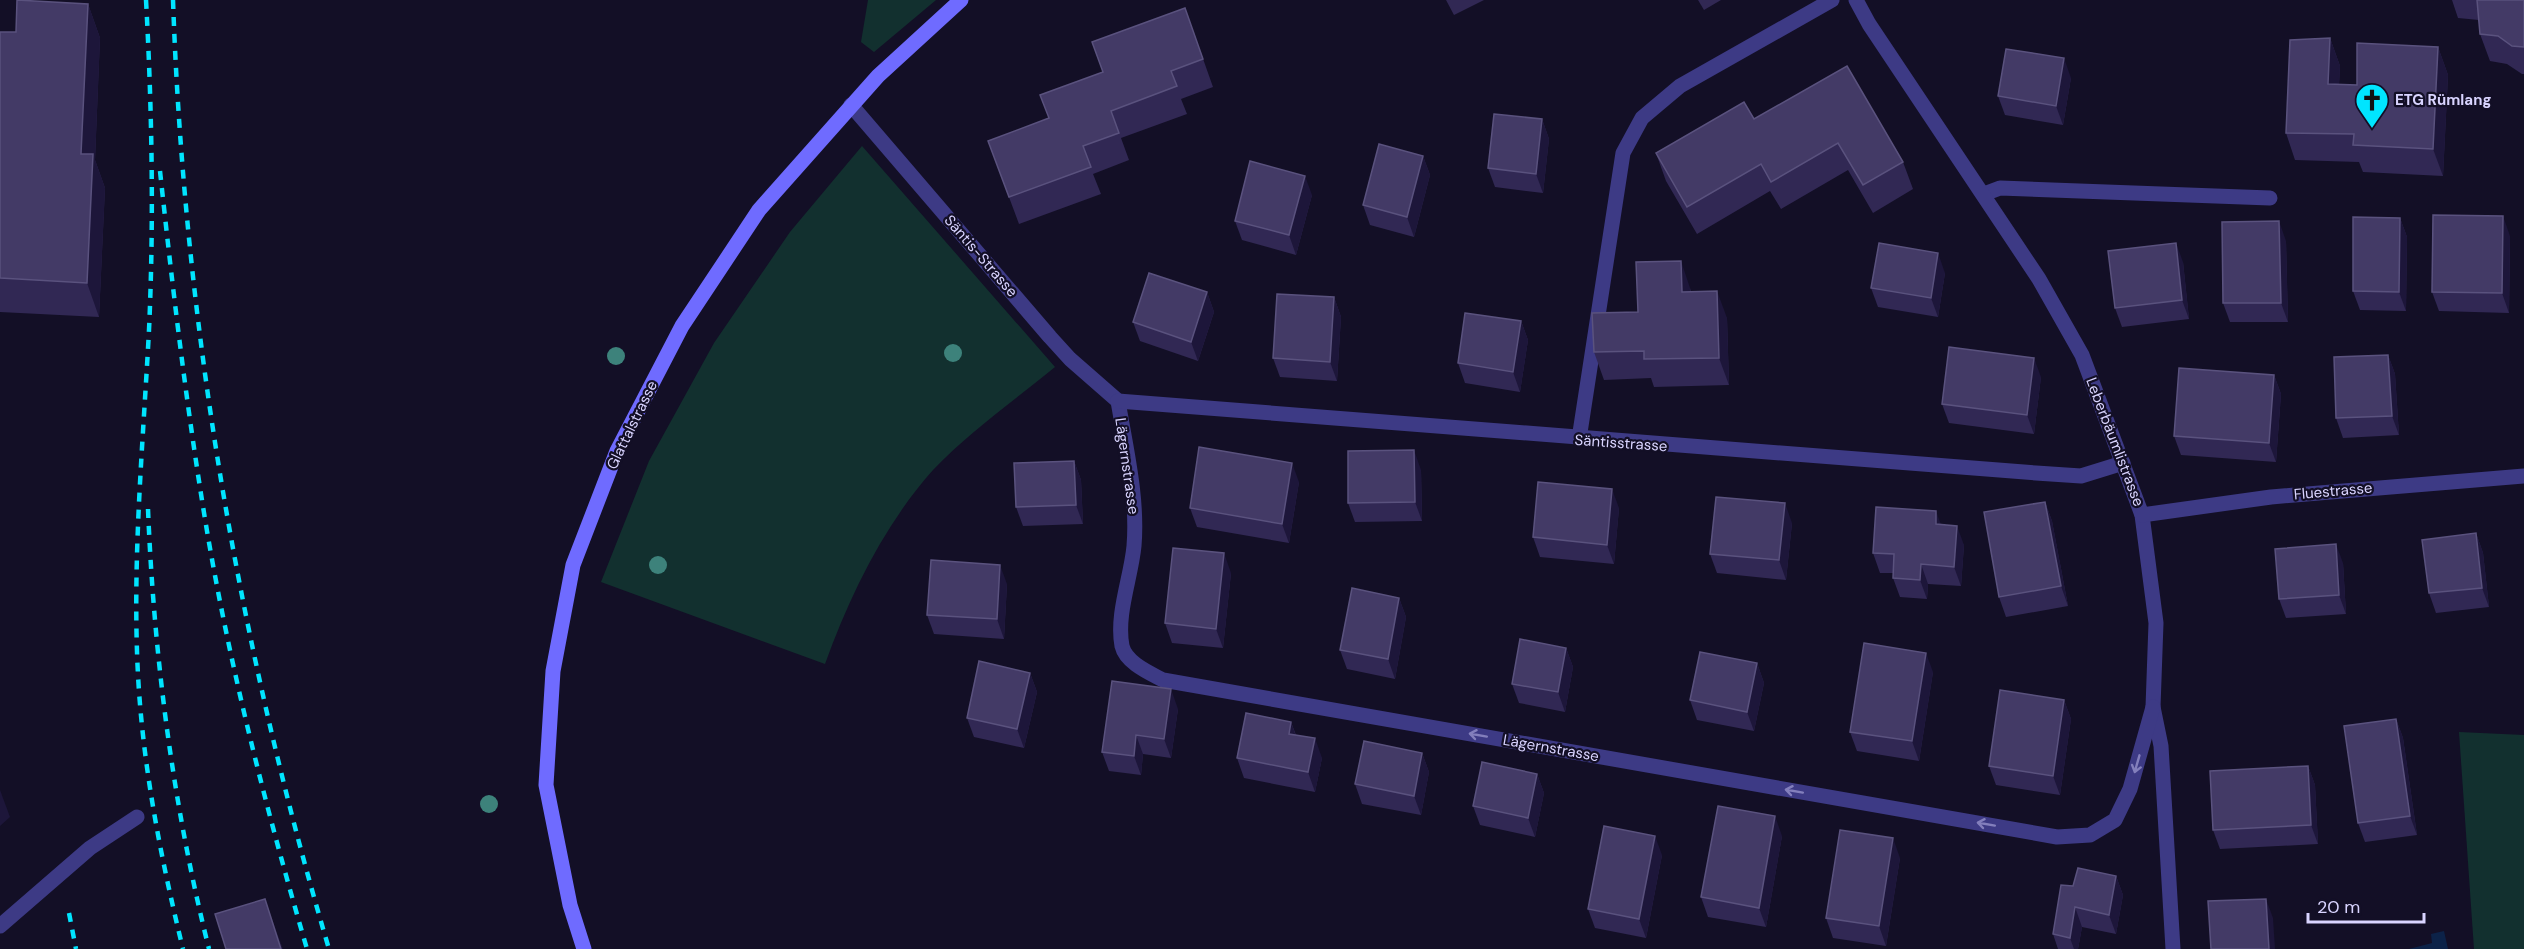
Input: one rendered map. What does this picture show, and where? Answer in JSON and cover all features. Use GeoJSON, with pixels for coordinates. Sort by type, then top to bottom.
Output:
{"type":"FeatureCollection","features":[{"type":"Feature","properties":{"kind":"street","name":"Glattalstrasse"},"geometry":{"type":"LineString","coordinates":[[584,949],[570,905],[546,785],[553,671],[573,565],[617,451],[682,326],[759,210],[852,105],[910,44],[961,0]]}},
{"type":"Feature","properties":{"kind":"street"},"geometry":{"type":"LineString","coordinates":[[1579,439],[1623,153],[1642,118],[1680,86],[1832,0]]}},
{"type":"Feature","properties":{"kind":"street","name":"Leberbäumlistrasse"},"geometry":{"type":"LineString","coordinates":[[1856,0],[1869,24],[2039,279],[2082,355],[2142,515],[2156,623],[2153,707],[2161,746],[2173,949]]}},
{"type":"Feature","properties":{"kind":"street","name":"Säntis-Strasse"},"geometry":{"type":"LineString","coordinates":[[852,105],[1050,337],[1118,401]]}},
{"type":"Feature","properties":{"kind":"street"},"geometry":{"type":"LineString","coordinates":[[1984,194],[2000,188],[2270,198]]}},
{"type":"Feature","properties":{"kind":"street","name":"Säntisstrasse"},"geometry":{"type":"LineString","coordinates":[[1118,401],[1579,439],[2081,476],[2123,463]]}},
{"type":"Feature","properties":{"kind":"street","name":"Lägernstrasse"},"geometry":{"type":"LineString","coordinates":[[1118,401],[1134,504],[1134,546],[1122,622],[1122,648],[1138,667],[1163,680],[2057,837],[2090,835],[2115,820],[2130,789],[2153,707]]}},
{"type":"Feature","properties":{"kind":"street","name":"Fluestrasse"},"geometry":{"type":"LineString","coordinates":[[2142,515],[2271,497],[2524,476]]}},
{"type":"Feature","properties":{"kind":"street"},"geometry":{"type":"LineString","coordinates":[[0,926],[90,848],[137,817]]}},
{"type":"Feature","properties":{"kind":"green space"},"geometry":{"type":"Polygon","coordinates":[[[868,0],[936,0],[874,52],[861,42],[868,0]]]}},
{"type":"Feature","properties":{"kind":"green space"},"geometry":{"type":"Polygon","coordinates":[[[862,146],[1055,367],[962,443],[933,470],[915,491],[870,562],[857,587],[825,664],[601,582],[649,461],[714,343],[790,232],[862,146]]]}},
{"type":"Feature","properties":{"kind":"green space"},"geometry":{"type":"Polygon","coordinates":[[[2459,732],[2524,735],[2524,949],[2474,949],[2459,732]]]}},
{"type":"Feature","properties":{"kind":"water"},"geometry":{"type":"Polygon","coordinates":[[[2444,931],[2448,949],[2409,949],[2432,943],[2431,934],[2444,931]]]}},
{"type":"Feature","properties":{"kind":"building"},"geometry":{"type":"Polygon","coordinates":[[[17,0],[88,4],[81,154],[93,154],[87,283],[0,278],[0,32],[16,32],[17,0]]]}},
{"type":"Feature","properties":{"kind":"building"},"geometry":{"type":"Polygon","coordinates":[[[2477,0],[2524,0],[2524,47],[2512,46],[2498,36],[2480,34],[2477,0]]]}},
{"type":"Feature","properties":{"kind":"building"},"geometry":{"type":"Polygon","coordinates":[[[1185,8],[1203,59],[1171,71],[1177,86],[1111,111],[1119,133],[1083,146],[1091,167],[1009,197],[988,141],[1049,118],[1040,95],[1103,72],[1092,42],[1185,8]]]}},
{"type":"Feature","properties":{"kind":"building","name":"ETG Rümlang"},"geometry":{"type":"Polygon","coordinates":[[[2330,38],[2328,84],[2357,85],[2357,43],[2438,47],[2433,149],[2353,145],[2354,134],[2286,133],[2290,40],[2330,38]]]}},
{"type":"Feature","properties":{"kind":"building"},"geometry":{"type":"Polygon","coordinates":[[[2006,49],[2064,58],[2056,106],[1998,96],[2006,49]]]}},
{"type":"Feature","properties":{"kind":"building"},"geometry":{"type":"Polygon","coordinates":[[[1847,66],[1903,162],[1863,185],[1838,143],[1771,182],[1761,164],[1687,207],[1656,153],[1744,102],[1754,119],[1847,66]]]}},
{"type":"Feature","properties":{"kind":"building"},"geometry":{"type":"Polygon","coordinates":[[[1494,114],[1542,119],[1536,174],[1488,168],[1494,114]]]}},
{"type":"Feature","properties":{"kind":"building"},"geometry":{"type":"Polygon","coordinates":[[[1379,144],[1423,156],[1407,217],[1363,205],[1379,144]]]}},
{"type":"Feature","properties":{"kind":"building"},"geometry":{"type":"Polygon","coordinates":[[[1250,161],[1305,176],[1289,235],[1235,221],[1250,161]]]}},
{"type":"Feature","properties":{"kind":"building"},"geometry":{"type":"Polygon","coordinates":[[[2433,215],[2503,216],[2502,293],[2432,292],[2433,215]]]}},
{"type":"Feature","properties":{"kind":"building"},"geometry":{"type":"Polygon","coordinates":[[[2353,217],[2400,218],[2399,292],[2353,291],[2353,217]]]}},
{"type":"Feature","properties":{"kind":"building"},"geometry":{"type":"Polygon","coordinates":[[[2279,221],[2281,303],[2223,303],[2222,222],[2279,221]]]}},
{"type":"Feature","properties":{"kind":"building"},"geometry":{"type":"Polygon","coordinates":[[[1879,243],[1938,253],[1931,298],[1871,288],[1879,243]]]}},
{"type":"Feature","properties":{"kind":"building"},"geometry":{"type":"Polygon","coordinates":[[[2176,243],[2182,300],[2115,308],[2108,251],[2176,243]]]}},
{"type":"Feature","properties":{"kind":"building"},"geometry":{"type":"Polygon","coordinates":[[[1681,261],[1682,292],[1717,291],[1719,358],[1644,359],[1644,351],[1594,352],[1592,313],[1638,312],[1636,262],[1681,261]]]}},
{"type":"Feature","properties":{"kind":"building"},"geometry":{"type":"Polygon","coordinates":[[[1149,273],[1207,292],[1191,342],[1133,322],[1149,273]]]}},
{"type":"Feature","properties":{"kind":"building"},"geometry":{"type":"Polygon","coordinates":[[[1277,294],[1334,297],[1330,362],[1273,358],[1277,294]]]}},
{"type":"Feature","properties":{"kind":"building"},"geometry":{"type":"Polygon","coordinates":[[[1465,313],[1521,321],[1513,372],[1458,363],[1465,313]]]}},
{"type":"Feature","properties":{"kind":"building"},"geometry":{"type":"Polygon","coordinates":[[[1949,347],[2034,358],[2027,415],[1942,404],[1949,347]]]}},
{"type":"Feature","properties":{"kind":"building"},"geometry":{"type":"Polygon","coordinates":[[[2388,355],[2392,416],[2336,418],[2334,357],[2388,355]]]}},
{"type":"Feature","properties":{"kind":"building"},"geometry":{"type":"Polygon","coordinates":[[[2179,368],[2274,375],[2269,443],[2174,436],[2179,368]]]}},
{"type":"Feature","properties":{"kind":"building"},"geometry":{"type":"Polygon","coordinates":[[[1199,447],[1292,463],[1282,524],[1190,508],[1199,447]]]}},
{"type":"Feature","properties":{"kind":"building"},"geometry":{"type":"Polygon","coordinates":[[[1414,450],[1415,502],[1348,503],[1348,451],[1414,450]]]}},
{"type":"Feature","properties":{"kind":"building"},"geometry":{"type":"Polygon","coordinates":[[[1074,461],[1076,505],[1016,507],[1014,463],[1074,461]]]}},
{"type":"Feature","properties":{"kind":"building"},"geometry":{"type":"Polygon","coordinates":[[[1538,482],[1612,489],[1607,545],[1533,537],[1538,482]]]}},
{"type":"Feature","properties":{"kind":"building"},"geometry":{"type":"Polygon","coordinates":[[[1716,497],[1785,503],[1779,560],[1710,554],[1716,497]]]}},
{"type":"Feature","properties":{"kind":"building"},"geometry":{"type":"Polygon","coordinates":[[[2045,502],[2061,586],[1999,597],[1984,512],[2045,502]]]}},
{"type":"Feature","properties":{"kind":"building"},"geometry":{"type":"Polygon","coordinates":[[[1876,507],[1936,511],[1936,524],[1957,526],[1954,567],[1921,564],[1920,580],[1893,578],[1894,554],[1873,553],[1876,507]]]}},
{"type":"Feature","properties":{"kind":"building"},"geometry":{"type":"Polygon","coordinates":[[[2476,533],[2482,588],[2429,593],[2422,540],[2476,533]]]}},
{"type":"Feature","properties":{"kind":"building"},"geometry":{"type":"Polygon","coordinates":[[[2336,544],[2339,595],[2279,599],[2275,549],[2336,544]]]}},
{"type":"Feature","properties":{"kind":"building"},"geometry":{"type":"Polygon","coordinates":[[[1173,548],[1224,553],[1216,629],[1165,623],[1173,548]]]}},
{"type":"Feature","properties":{"kind":"building"},"geometry":{"type":"Polygon","coordinates":[[[931,560],[1000,565],[997,619],[927,615],[931,560]]]}},
{"type":"Feature","properties":{"kind":"building"},"geometry":{"type":"Polygon","coordinates":[[[1352,588],[1399,598],[1388,659],[1340,650],[1352,588]]]}},
{"type":"Feature","properties":{"kind":"building"},"geometry":{"type":"Polygon","coordinates":[[[1520,639],[1566,648],[1558,692],[1512,684],[1520,639]]]}},
{"type":"Feature","properties":{"kind":"building"},"geometry":{"type":"Polygon","coordinates":[[[1864,643],[1926,653],[1912,741],[1850,732],[1864,643]]]}},
{"type":"Feature","properties":{"kind":"building"},"geometry":{"type":"Polygon","coordinates":[[[1700,652],[1757,663],[1747,712],[1690,700],[1700,652]]]}},
{"type":"Feature","properties":{"kind":"building"},"geometry":{"type":"Polygon","coordinates":[[[979,661],[1030,673],[1017,729],[967,718],[979,661]]]}},
{"type":"Feature","properties":{"kind":"building"},"geometry":{"type":"Polygon","coordinates":[[[1112,681],[1171,689],[1164,739],[1136,735],[1134,756],[1102,752],[1112,681]]]}},
{"type":"Feature","properties":{"kind":"building"},"geometry":{"type":"Polygon","coordinates":[[[2000,690],[2064,700],[2053,776],[1989,766],[2000,690]]]}},
{"type":"Feature","properties":{"kind":"building"},"geometry":{"type":"Polygon","coordinates":[[[1246,713],[1291,722],[1289,734],[1315,738],[1308,772],[1237,758],[1246,713]]]}},
{"type":"Feature","properties":{"kind":"building"},"geometry":{"type":"Polygon","coordinates":[[[2396,719],[2410,816],[2358,823],[2344,726],[2396,719]]]}},
{"type":"Feature","properties":{"kind":"building"},"geometry":{"type":"Polygon","coordinates":[[[1364,741],[1422,753],[1414,796],[1355,784],[1364,741]]]}},
{"type":"Feature","properties":{"kind":"building"},"geometry":{"type":"Polygon","coordinates":[[[1482,762],[1537,774],[1528,818],[1473,806],[1482,762]]]}},
{"type":"Feature","properties":{"kind":"building"},"geometry":{"type":"Polygon","coordinates":[[[2308,766],[2311,825],[2213,830],[2210,771],[2308,766]]]}},
{"type":"Feature","properties":{"kind":"building"},"geometry":{"type":"Polygon","coordinates":[[[1718,806],[1775,816],[1759,908],[1701,897],[1718,806]]]}},
{"type":"Feature","properties":{"kind":"building"},"geometry":{"type":"Polygon","coordinates":[[[1604,826],[1655,836],[1639,919],[1588,909],[1604,826]]]}},
{"type":"Feature","properties":{"kind":"building"},"geometry":{"type":"Polygon","coordinates":[[[1840,830],[1893,838],[1879,926],[1826,918],[1840,830]]]}},
{"type":"Feature","properties":{"kind":"building"},"geometry":{"type":"Polygon","coordinates":[[[2078,868],[2116,876],[2109,915],[2075,907],[2070,938],[2053,934],[2061,885],[2073,886],[2078,868]]]}},
{"type":"Feature","properties":{"kind":"building"},"geometry":{"type":"Polygon","coordinates":[[[265,899],[281,949],[226,949],[215,914],[265,899]]]}},
{"type":"Feature","properties":{"kind":"building"},"geometry":{"type":"Polygon","coordinates":[[[2266,899],[2269,949],[2211,949],[2208,901],[2266,899]]]}},
{"type":"Feature","properties":{"kind":"railway"},"geometry":{"type":"LineString","coordinates":[[146,0],[152,206],[149,330],[137,546],[138,675],[140,710],[154,813],[183,949]]}},
{"type":"Feature","properties":{"kind":"railway"},"geometry":{"type":"LineString","coordinates":[[173,0],[179,120],[189,241],[203,360],[221,480],[268,716],[329,949]]}},
{"type":"Feature","properties":{"kind":"railway"},"geometry":{"type":"LineString","coordinates":[[160,171],[187,396],[207,531],[227,637],[251,742],[307,949]]}},
{"type":"Feature","properties":{"kind":"railway"},"geometry":{"type":"LineString","coordinates":[[148,509],[155,620],[167,731],[185,841],[209,949]]}},
{"type":"Feature","properties":{"kind":"railway"},"geometry":{"type":"LineString","coordinates":[[69,913],[76,949]]}},
{"type":"Feature","properties":{"kind":"place","name":"ETG Rümlang"},"geometry":{"type":"Point","coordinates":[2372,129]}}]}
